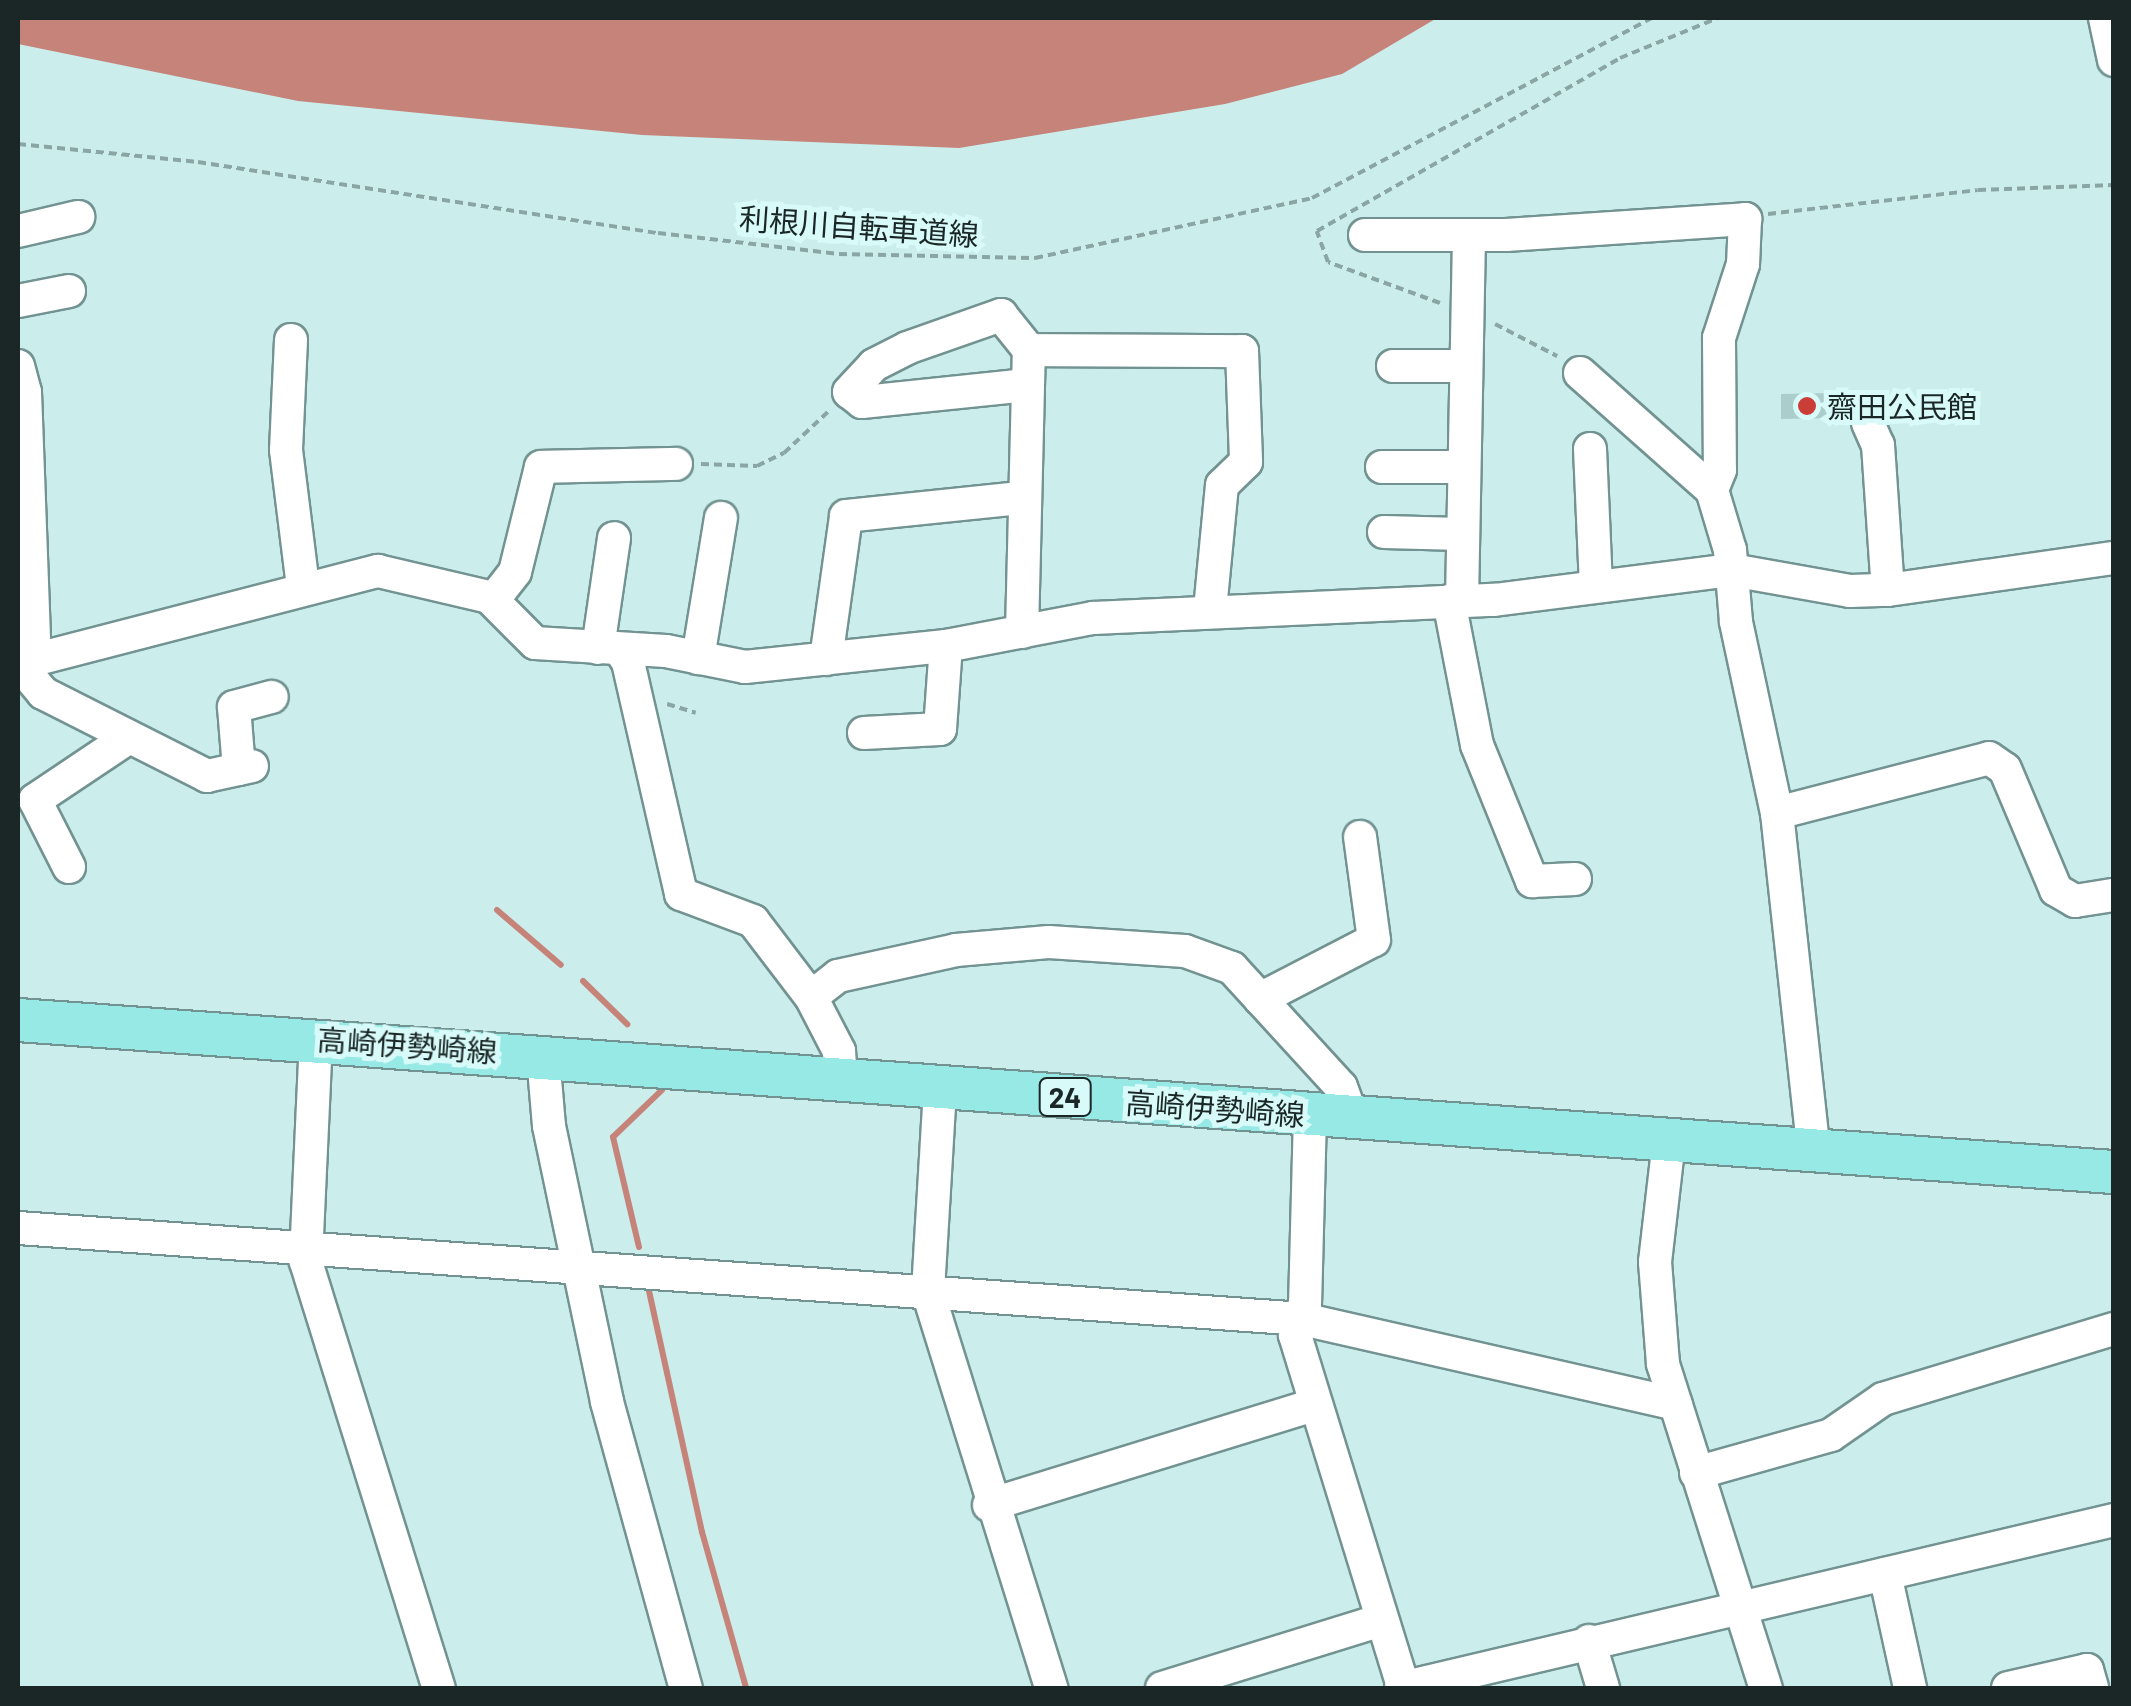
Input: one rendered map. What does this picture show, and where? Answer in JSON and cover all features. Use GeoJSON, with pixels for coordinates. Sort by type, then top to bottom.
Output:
{"type":"FeatureCollection","features":[{"type":"Feature","properties":{"kind":"main road","name":"高崎伊勢崎線"},"geometry":{"type":"LineString","coordinates":[[18,1020],[316,1038],[940,1088],[2114,1172]]}},
{"type":"Feature","properties":{"kind":"street"},"geometry":{"type":"LineString","coordinates":[[2105,18],[2114,60]]}},
{"type":"Feature","properties":{"kind":"street"},"geometry":{"type":"LineString","coordinates":[[18,231],[78,217]]}},
{"type":"Feature","properties":{"kind":"street"},"geometry":{"type":"LineString","coordinates":[[1366,235],[1469,236],[1745,219],[1743,264],[1719,338],[1720,470],[1712,490]]}},
{"type":"Feature","properties":{"kind":"street"},"geometry":{"type":"LineString","coordinates":[[1469,236],[1463,314],[1462,534],[1456,601],[1478,745],[1532,881],[1575,879]]}},
{"type":"Feature","properties":{"kind":"street"},"geometry":{"type":"LineString","coordinates":[[18,300],[69,291]]}},
{"type":"Feature","properties":{"kind":"street"},"geometry":{"type":"LineString","coordinates":[[1022,632],[1021,498],[1027,386],[1028,350],[1001,314],[907,348],[874,365],[849,392],[862,402],[1027,386]]}},
{"type":"Feature","properties":{"kind":"street"},"geometry":{"type":"LineString","coordinates":[[291,340],[286,450],[303,586]]}},
{"type":"Feature","properties":{"kind":"street"},"geometry":{"type":"LineString","coordinates":[[1028,350],[1242,351],[1246,462],[1222,485],[1210,610]]}},
{"type":"Feature","properties":{"kind":"street"},"geometry":{"type":"LineString","coordinates":[[18,366],[25,392],[21,452],[24,662],[43,693],[207,776],[246,767],[234,707],[272,697]]}},
{"type":"Feature","properties":{"kind":"street"},"geometry":{"type":"LineString","coordinates":[[1393,366],[1463,366]]}},
{"type":"Feature","properties":{"kind":"street"},"geometry":{"type":"LineString","coordinates":[[1580,374],[1712,490],[1732,570],[1736,622],[1777,813],[1814,1152]]}},
{"type":"Feature","properties":{"kind":"street"},"geometry":{"type":"LineString","coordinates":[[1868,423],[1878,445],[1888,590]]}},
{"type":"Feature","properties":{"kind":"street"},"geometry":{"type":"LineString","coordinates":[[1590,449],[1596,585]]}},
{"type":"Feature","properties":{"kind":"street"},"geometry":{"type":"LineString","coordinates":[[494,600],[515,572],[541,467],[676,464]]}},
{"type":"Feature","properties":{"kind":"street"},"geometry":{"type":"LineString","coordinates":[[1382,467],[1463,467]]}},
{"type":"Feature","properties":{"kind":"street"},"geometry":{"type":"LineString","coordinates":[[826,659],[846,516],[1021,498]]}},
{"type":"Feature","properties":{"kind":"street"},"geometry":{"type":"LineString","coordinates":[[698,658],[721,518]]}},
{"type":"Feature","properties":{"kind":"street"},"geometry":{"type":"LineString","coordinates":[[1384,532],[1462,534]]}},
{"type":"Feature","properties":{"kind":"street"},"geometry":{"type":"LineString","coordinates":[[614,538],[609,649],[681,894],[753,921],[811,997],[839,1051],[840,1078]]}},
{"type":"Feature","properties":{"kind":"street"},"geometry":{"type":"LineString","coordinates":[[24,662],[303,586],[378,571],[494,600],[529,641],[698,658],[745,668],[946,646],[1093,618],[1456,601],[1732,570],[1850,591],[1888,590],[2114,558]]}},
{"type":"Feature","properties":{"kind":"street"},"geometry":{"type":"LineString","coordinates":[[864,733],[940,729],[946,646]]}},
{"type":"Feature","properties":{"kind":"street"},"geometry":{"type":"LineString","coordinates":[[69,867],[35,800],[130,737]]}},
{"type":"Feature","properties":{"kind":"street"},"geometry":{"type":"LineString","coordinates":[[1777,813],[1989,758],[2005,769],[2056,890],[2075,900],[2111,905]]}},
{"type":"Feature","properties":{"kind":"street"},"geometry":{"type":"LineString","coordinates":[[1260,999],[1374,940],[1360,837]]}},
{"type":"Feature","properties":{"kind":"street"},"geometry":{"type":"LineString","coordinates":[[811,997],[838,976],[956,950],[1048,942],[1186,950],[1232,968],[1341,1087],[1352,1118]]}},
{"type":"Feature","properties":{"kind":"street"},"geometry":{"type":"LineString","coordinates":[[316,1038],[304,1247],[438,1688]]}},
{"type":"Feature","properties":{"kind":"street"},"geometry":{"type":"LineString","coordinates":[[543,1056],[549,1126],[616,1441],[686,1688]]}},
{"type":"Feature","properties":{"kind":"street"},"geometry":{"type":"LineString","coordinates":[[940,1088],[928,1292],[989,1504],[1051,1688]]}},
{"type":"Feature","properties":{"kind":"street"},"geometry":{"type":"LineString","coordinates":[[1310,1114],[1302,1319],[1295,1335],[1402,1688],[2114,1520]]}},
{"type":"Feature","properties":{"kind":"street"},"geometry":{"type":"LineString","coordinates":[[1669,1141],[1654,1314],[1675,1404],[1766,1688]]}},
{"type":"Feature","properties":{"kind":"street"},"geometry":{"type":"LineString","coordinates":[[18,1228],[1302,1319],[1675,1404]]}},
{"type":"Feature","properties":{"kind":"street"},"geometry":{"type":"LineString","coordinates":[[1696,1473],[1831,1435],[1882,1399],[2114,1329]]}},
{"type":"Feature","properties":{"kind":"street"},"geometry":{"type":"LineString","coordinates":[[989,1504],[1314,1404]]}},
{"type":"Feature","properties":{"kind":"street"},"geometry":{"type":"LineString","coordinates":[[1884,1574],[1910,1688]]}},
{"type":"Feature","properties":{"kind":"street"},"geometry":{"type":"LineString","coordinates":[[1162,1688],[1381,1620]]}},
{"type":"Feature","properties":{"kind":"street"},"geometry":{"type":"LineString","coordinates":[[1589,1641],[1603,1688]]}},
{"type":"Feature","properties":{"kind":"street"},"geometry":{"type":"LineString","coordinates":[[2008,1688],[2087,1670],[2092,1688]]}},
{"type":"Feature","properties":{"kind":"path","name":"利根川自転車道線"},"geometry":{"type":"LineString","coordinates":[[18,144],[198,162],[784,248],[1035,258],[1312,198],[1652,18]]}},
{"type":"Feature","properties":{"kind":"path"},"geometry":{"type":"LineString","coordinates":[[1580,374],[1538,343],[1328,262],[1317,231],[1620,58],[1718,18]]}},
{"type":"Feature","properties":{"kind":"path"},"geometry":{"type":"LineString","coordinates":[[1745,219],[1978,190],[2114,185]]}},
{"type":"Feature","properties":{"kind":"path"},"geometry":{"type":"LineString","coordinates":[[676,464],[757,466],[784,453],[849,392]]}},
{"type":"Feature","properties":{"kind":"shaded area"},"geometry":{"type":"Polygon","coordinates":[[[18,18],[1437,18],[1342,74],[1225,104],[959,148],[642,135],[298,101],[18,44],[18,18]]]}},
{"type":"Feature","properties":{"kind":"building","name":"齋田公民館"},"geometry":{"type":"Polygon","coordinates":[[[1832,393],[1833,418],[1781,419],[1781,394],[1832,393]]]}},
{"type":"Feature","properties":{"kind":"waterway"},"geometry":{"type":"LineString","coordinates":[[497,910],[561,965]]}},
{"type":"Feature","properties":{"kind":"waterway"},"geometry":{"type":"LineString","coordinates":[[583,981],[627,1024]]}},
{"type":"Feature","properties":{"kind":"waterway"},"geometry":{"type":"LineString","coordinates":[[639,1247],[613,1137],[662,1090]]}},
{"type":"Feature","properties":{"kind":"waterway"},"geometry":{"type":"LineString","coordinates":[[649,1291],[702,1532],[746,1688]]}},
{"type":"Feature","properties":{"kind":"place","name":"齋田公民館"},"geometry":{"type":"Point","coordinates":[1807,406]}}]}
